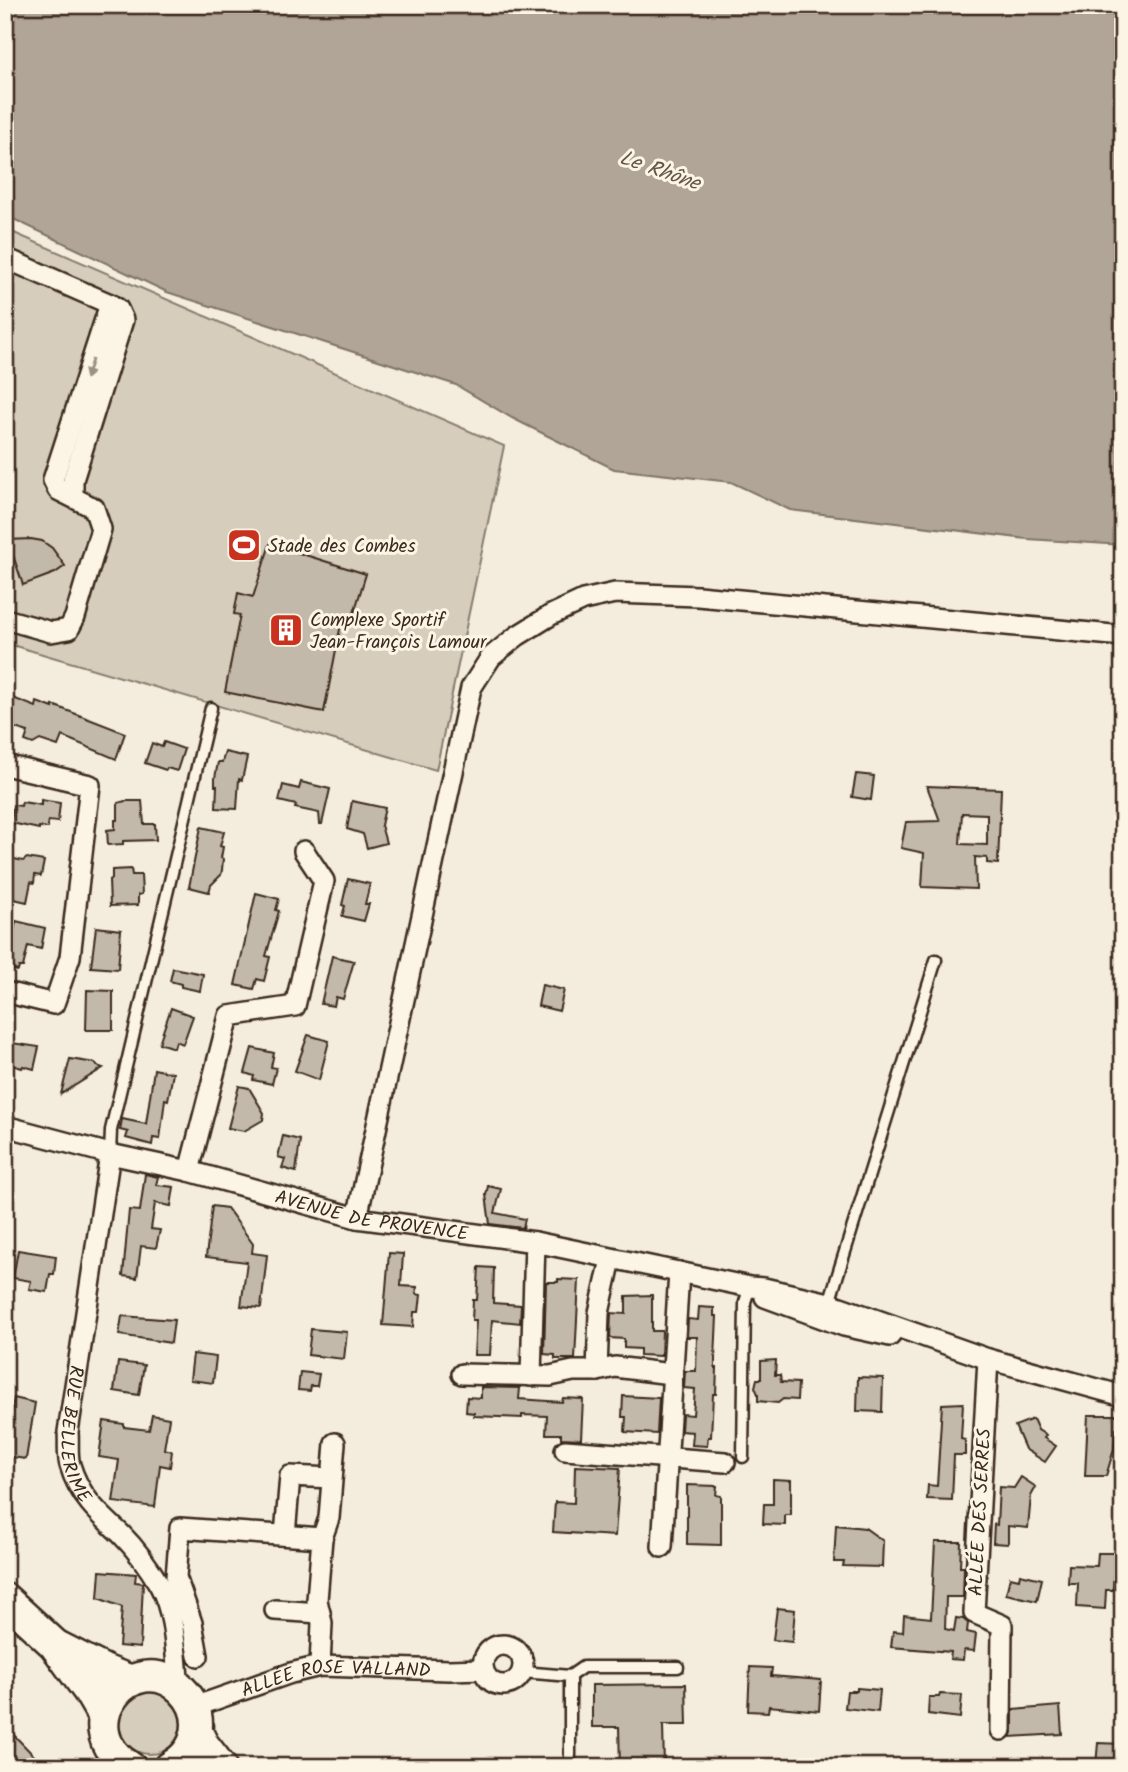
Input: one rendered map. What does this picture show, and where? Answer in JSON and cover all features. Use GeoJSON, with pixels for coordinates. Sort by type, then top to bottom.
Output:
{"type":"FeatureCollection","features":[{"type":"Feature","properties":{"kind":"main road"},"geometry":{"type":"LineString","coordinates":[[5,1599],[54,1644],[103,1716],[106,1741],[123,1765]]}},
{"type":"Feature","properties":{"kind":"main road"},"geometry":{"type":"LineString","coordinates":[[54,1644],[106,1671],[141,1679],[166,1679],[190,1708],[211,1755],[221,1767]]}},
{"type":"Feature","properties":{"kind":"main road"},"geometry":{"type":"LineString","coordinates":[[103,1716],[113,1695],[141,1679]]}},
{"type":"Feature","properties":{"kind":"main road"},"geometry":{"type":"LineString","coordinates":[[170,1767],[186,1754],[190,1708]]}},
{"type":"Feature","properties":{"kind":"street"},"geometry":{"type":"LineString","coordinates":[[5,258],[110,304],[53,480],[58,490],[94,508],[101,529],[75,617],[69,629],[51,632],[5,619]]}},
{"type":"Feature","properties":{"kind":"street"},"geometry":{"type":"LineString","coordinates":[[357,1219],[471,688],[491,657],[517,636],[551,615],[583,600],[615,593],[725,599],[1123,636]]}},
{"type":"Feature","properties":{"kind":"street"},"geometry":{"type":"LineString","coordinates":[[5,765],[90,785],[70,957],[54,1004],[5,992]]}},
{"type":"Feature","properties":{"kind":"street"},"geometry":{"type":"LineString","coordinates":[[189,1171],[229,1016],[295,1006],[324,881],[304,851]]}},
{"type":"Feature","properties":{"kind":"street","name":"AVENUE DE PROVENCE"},"geometry":{"type":"LineString","coordinates":[[5,1126],[110,1154],[189,1171],[357,1219],[536,1242],[746,1286]]}},
{"type":"Feature","properties":{"kind":"street","name":"RUE BELLERIME"},"geometry":{"type":"LineString","coordinates":[[110,1154],[68,1432],[69,1462],[78,1486],[99,1515],[122,1535],[146,1562],[162,1589],[172,1620],[174,1643],[190,1708]]}},
{"type":"Feature","properties":{"kind":"street"},"geometry":{"type":"LineString","coordinates":[[531,1376],[536,1242]]}},
{"type":"Feature","properties":{"kind":"street"},"geometry":{"type":"LineString","coordinates":[[597,1371],[599,1313],[611,1259]]}},
{"type":"Feature","properties":{"kind":"street"},"geometry":{"type":"LineString","coordinates":[[662,1547],[679,1272]]}},
{"type":"Feature","properties":{"kind":"street"},"geometry":{"type":"LineString","coordinates":[[746,1286],[829,1303],[988,1359],[1123,1396]]}},
{"type":"Feature","properties":{"kind":"street"},"geometry":{"type":"LineString","coordinates":[[746,1286],[768,1299],[844,1326],[915,1341],[946,1344]]}},
{"type":"Feature","properties":{"kind":"street","name":"ALLÉE DES SERRES"},"geometry":{"type":"LineString","coordinates":[[988,1359],[974,1613],[1002,1625],[1001,1730]]}},
{"type":"Feature","properties":{"kind":"street"},"geometry":{"type":"LineString","coordinates":[[462,1374],[531,1376],[615,1367],[671,1374]]}},
{"type":"Feature","properties":{"kind":"street"},"geometry":{"type":"LineString","coordinates":[[320,1666],[322,1623],[317,1600],[322,1538],[329,1518],[335,1443]]}},
{"type":"Feature","properties":{"kind":"street"},"geometry":{"type":"LineString","coordinates":[[565,1450],[734,1460]]}},
{"type":"Feature","properties":{"kind":"street"},"geometry":{"type":"LineString","coordinates":[[285,1535],[290,1476],[332,1478]]}},
{"type":"Feature","properties":{"kind":"street"},"geometry":{"type":"LineString","coordinates":[[198,1656],[192,1623],[176,1577],[180,1528],[322,1538]]}},
{"type":"Feature","properties":{"kind":"street"},"geometry":{"type":"LineString","coordinates":[[275,1610],[320,1613]]}},
{"type":"Feature","properties":{"kind":"street"},"geometry":{"type":"LineString","coordinates":[[141,1679],[169,1659],[174,1643]]}},
{"type":"Feature","properties":{"kind":"street"},"geometry":{"type":"LineString","coordinates":[[502,1644],[515,1648],[520,1653],[522,1672],[514,1682],[501,1685],[490,1680],[483,1668],[485,1655],[495,1646],[502,1644]]}},
{"type":"Feature","properties":{"kind":"street","name":"ALLÉE ROSE VALLAND"},"geometry":{"type":"LineString","coordinates":[[190,1708],[291,1672],[320,1666],[449,1670],[483,1668]]}},
{"type":"Feature","properties":{"kind":"lane"},"geometry":{"type":"LineString","coordinates":[[1123,636],[1123,659]]}},
{"type":"Feature","properties":{"kind":"lane"},"geometry":{"type":"LineString","coordinates":[[110,1154],[114,1117],[211,708]]}},
{"type":"Feature","properties":{"kind":"lane"},"geometry":{"type":"LineString","coordinates":[[829,1303],[936,960]]}},
{"type":"Feature","properties":{"kind":"lane"},"geometry":{"type":"LineString","coordinates":[[734,1460],[746,1286]]}},
{"type":"Feature","properties":{"kind":"lane"},"geometry":{"type":"LineString","coordinates":[[522,1672],[570,1676],[583,1667],[678,1667]]}},
{"type":"Feature","properties":{"kind":"lane"},"geometry":{"type":"LineString","coordinates":[[570,1676],[570,1767]]}},
{"type":"Feature","properties":{"kind":"shaded area","name":"Stade des Combes"},"geometry":{"type":"Polygon","coordinates":[[[5,229],[504,446],[436,770],[5,643],[5,229]]]}},
{"type":"Feature","properties":{"kind":"shaded area"},"geometry":{"type":"Polygon","coordinates":[[[150,1692],[172,1701],[181,1723],[172,1745],[150,1754],[128,1745],[119,1723],[128,1701],[150,1692]]]}},
{"type":"Feature","properties":{"kind":"water","name":"Le Rhône"},"geometry":{"type":"Polygon","coordinates":[[[5,5],[1123,5],[1123,545],[1027,539],[790,510],[731,482],[614,469],[512,418],[456,385],[167,292],[5,215],[5,5]]]}},
{"type":"Feature","properties":{"kind":"building"},"geometry":{"type":"Polygon","coordinates":[[[8,540],[42,541],[52,548],[65,566],[55,573],[23,585],[8,540]]]}},
{"type":"Feature","properties":{"kind":"building","name":"Complexe Sportif Jean-François Lamour"},"geometry":{"type":"Polygon","coordinates":[[[270,544],[366,574],[350,626],[341,624],[324,712],[225,692],[240,615],[234,614],[238,593],[253,597],[270,544]]]}},
{"type":"Feature","properties":{"kind":"building"},"geometry":{"type":"Polygon","coordinates":[[[5,695],[36,707],[37,702],[53,708],[53,705],[125,733],[116,759],[62,736],[58,746],[40,740],[33,744],[25,741],[28,732],[5,725],[5,695]]]}},
{"type":"Feature","properties":{"kind":"building"},"geometry":{"type":"Polygon","coordinates":[[[164,742],[184,749],[177,771],[145,763],[152,743],[162,747],[164,742]]]}},
{"type":"Feature","properties":{"kind":"building"},"geometry":{"type":"Polygon","coordinates":[[[225,752],[247,757],[242,780],[239,779],[237,809],[216,808],[215,778],[218,762],[222,762],[225,752]]]}},
{"type":"Feature","properties":{"kind":"building"},"geometry":{"type":"Polygon","coordinates":[[[856,774],[874,776],[871,800],[852,797],[856,774]]]}},
{"type":"Feature","properties":{"kind":"building"},"geometry":{"type":"Polygon","coordinates":[[[301,782],[330,789],[322,824],[319,813],[295,808],[296,805],[279,801],[283,785],[299,789],[301,782]]]}},
{"type":"Feature","properties":{"kind":"building"},"geometry":{"type":"Polygon","coordinates":[[[927,786],[1001,789],[998,864],[987,863],[987,858],[975,857],[976,889],[922,887],[924,853],[901,848],[906,822],[940,821],[927,786]],[[962,813],[960,844],[987,845],[987,814],[962,813]]]}},
{"type":"Feature","properties":{"kind":"building"},"geometry":{"type":"Polygon","coordinates":[[[41,800],[60,803],[58,822],[48,821],[48,828],[39,829],[11,823],[13,805],[21,806],[22,802],[41,805],[41,800]]]}},
{"type":"Feature","properties":{"kind":"building"},"geometry":{"type":"Polygon","coordinates":[[[142,801],[144,824],[155,824],[156,840],[123,841],[123,844],[108,845],[107,830],[115,829],[118,803],[142,801]]]}},
{"type":"Feature","properties":{"kind":"building"},"geometry":{"type":"Polygon","coordinates":[[[352,801],[385,808],[381,825],[386,843],[367,848],[363,834],[347,829],[352,801]]]}},
{"type":"Feature","properties":{"kind":"building"},"geometry":{"type":"Polygon","coordinates":[[[201,827],[224,832],[220,846],[223,847],[221,875],[211,885],[209,892],[189,887],[201,827]]]}},
{"type":"Feature","properties":{"kind":"building"},"geometry":{"type":"Polygon","coordinates":[[[5,857],[23,861],[27,858],[44,861],[41,876],[35,875],[34,883],[31,882],[27,902],[5,897],[5,857]]]}},
{"type":"Feature","properties":{"kind":"building"},"geometry":{"type":"Polygon","coordinates":[[[131,869],[132,875],[141,875],[142,894],[138,895],[138,905],[110,906],[109,880],[112,879],[112,870],[131,869]]]}},
{"type":"Feature","properties":{"kind":"building"},"geometry":{"type":"Polygon","coordinates":[[[348,879],[370,884],[365,904],[369,904],[364,921],[342,916],[348,879]]]}},
{"type":"Feature","properties":{"kind":"building"},"geometry":{"type":"Polygon","coordinates":[[[256,893],[279,899],[276,910],[279,911],[266,956],[270,957],[264,981],[257,979],[254,989],[235,985],[256,893]]]}},
{"type":"Feature","properties":{"kind":"building"},"geometry":{"type":"Polygon","coordinates":[[[16,921],[45,928],[41,949],[28,946],[23,967],[19,967],[18,971],[5,968],[16,921]]]}},
{"type":"Feature","properties":{"kind":"building"},"geometry":{"type":"Polygon","coordinates":[[[96,927],[121,930],[118,969],[91,967],[96,927]]]}},
{"type":"Feature","properties":{"kind":"building"},"geometry":{"type":"Polygon","coordinates":[[[332,956],[354,961],[343,999],[336,997],[334,1006],[321,1004],[332,956]]]}},
{"type":"Feature","properties":{"kind":"building"},"geometry":{"type":"Polygon","coordinates":[[[173,968],[203,974],[200,991],[181,987],[181,984],[170,981],[173,968]]]}},
{"type":"Feature","properties":{"kind":"building"},"geometry":{"type":"Polygon","coordinates":[[[542,985],[564,990],[559,1011],[538,1006],[542,985]]]}},
{"type":"Feature","properties":{"kind":"building"},"geometry":{"type":"Polygon","coordinates":[[[87,990],[113,991],[113,1030],[86,1030],[87,990]]]}},
{"type":"Feature","properties":{"kind":"building"},"geometry":{"type":"Polygon","coordinates":[[[171,1008],[193,1016],[183,1044],[176,1041],[174,1048],[159,1043],[171,1008]]]}},
{"type":"Feature","properties":{"kind":"building"},"geometry":{"type":"Polygon","coordinates":[[[308,1035],[329,1041],[319,1080],[295,1071],[308,1035]]]}},
{"type":"Feature","properties":{"kind":"building"},"geometry":{"type":"Polygon","coordinates":[[[5,1042],[39,1047],[34,1069],[5,1063],[5,1042]]]}},
{"type":"Feature","properties":{"kind":"building"},"geometry":{"type":"Polygon","coordinates":[[[252,1048],[274,1053],[271,1067],[276,1068],[272,1084],[253,1080],[254,1076],[245,1073],[252,1048]]]}},
{"type":"Feature","properties":{"kind":"building"},"geometry":{"type":"Polygon","coordinates":[[[70,1059],[95,1063],[103,1068],[61,1094],[70,1059]]]}},
{"type":"Feature","properties":{"kind":"building"},"geometry":{"type":"Polygon","coordinates":[[[154,1069],[173,1073],[168,1100],[165,1099],[160,1139],[153,1138],[152,1145],[126,1138],[128,1132],[120,1130],[122,1119],[146,1124],[154,1069]]]}},
{"type":"Feature","properties":{"kind":"building"},"geometry":{"type":"Polygon","coordinates":[[[239,1086],[249,1088],[264,1113],[263,1120],[244,1131],[228,1128],[239,1086]]]}},
{"type":"Feature","properties":{"kind":"building"},"geometry":{"type":"Polygon","coordinates":[[[283,1136],[300,1140],[296,1172],[282,1168],[285,1159],[278,1157],[283,1136]]]}},
{"type":"Feature","properties":{"kind":"building"},"geometry":{"type":"Polygon","coordinates":[[[145,1174],[158,1177],[156,1185],[174,1187],[171,1206],[155,1203],[151,1229],[160,1230],[156,1248],[141,1246],[137,1278],[123,1276],[129,1210],[140,1211],[145,1174]]]}},
{"type":"Feature","properties":{"kind":"building"},"geometry":{"type":"Polygon","coordinates":[[[488,1186],[501,1189],[495,1213],[525,1219],[523,1228],[490,1224],[486,1195],[488,1186]]]}},
{"type":"Feature","properties":{"kind":"building"},"geometry":{"type":"Polygon","coordinates":[[[212,1206],[227,1208],[253,1244],[252,1253],[267,1255],[261,1308],[241,1306],[247,1262],[206,1257],[212,1206]]]}},
{"type":"Feature","properties":{"kind":"building"},"geometry":{"type":"Polygon","coordinates":[[[18,1250],[56,1256],[54,1274],[50,1274],[47,1292],[29,1289],[31,1281],[13,1278],[18,1250]]]}},
{"type":"Feature","properties":{"kind":"building"},"geometry":{"type":"Polygon","coordinates":[[[389,1253],[403,1254],[401,1286],[417,1287],[416,1294],[421,1295],[419,1312],[414,1312],[413,1327],[383,1325],[389,1253]]]}},
{"type":"Feature","properties":{"kind":"building"},"geometry":{"type":"Polygon","coordinates":[[[479,1267],[494,1268],[493,1303],[521,1305],[520,1323],[492,1320],[490,1355],[474,1355],[476,1320],[472,1320],[473,1300],[477,1300],[479,1267]]]}},
{"type":"Feature","properties":{"kind":"building"},"geometry":{"type":"Polygon","coordinates":[[[558,1279],[579,1280],[575,1359],[555,1359],[555,1355],[544,1354],[546,1282],[558,1282],[558,1279]]]}},
{"type":"Feature","properties":{"kind":"building"},"geometry":{"type":"Polygon","coordinates":[[[652,1295],[652,1331],[662,1331],[661,1356],[640,1355],[640,1349],[624,1348],[624,1339],[610,1338],[611,1313],[626,1314],[626,1296],[652,1295]]]}},
{"type":"Feature","properties":{"kind":"building"},"geometry":{"type":"Polygon","coordinates":[[[699,1307],[714,1308],[714,1316],[717,1316],[716,1394],[713,1394],[711,1437],[708,1437],[707,1446],[692,1445],[693,1432],[681,1431],[682,1414],[693,1415],[695,1389],[684,1388],[685,1371],[696,1371],[697,1337],[687,1337],[688,1319],[698,1320],[699,1307]]]}},
{"type":"Feature","properties":{"kind":"building"},"geometry":{"type":"Polygon","coordinates":[[[122,1316],[174,1320],[171,1343],[119,1335],[122,1316]]]}},
{"type":"Feature","properties":{"kind":"building"},"geometry":{"type":"Polygon","coordinates":[[[311,1329],[347,1332],[344,1359],[308,1355],[311,1329]]]}},
{"type":"Feature","properties":{"kind":"building"},"geometry":{"type":"Polygon","coordinates":[[[193,1354],[216,1357],[213,1383],[190,1380],[193,1354]]]}},
{"type":"Feature","properties":{"kind":"building"},"geometry":{"type":"Polygon","coordinates":[[[776,1360],[775,1375],[780,1375],[781,1382],[798,1383],[797,1400],[783,1399],[778,1403],[758,1401],[755,1387],[757,1379],[761,1379],[761,1361],[776,1360]]]}},
{"type":"Feature","properties":{"kind":"building"},"geometry":{"type":"Polygon","coordinates":[[[118,1362],[144,1365],[139,1395],[114,1391],[118,1362]]]}},
{"type":"Feature","properties":{"kind":"building"},"geometry":{"type":"Polygon","coordinates":[[[300,1372],[319,1374],[317,1386],[311,1386],[310,1391],[298,1390],[300,1372]]]}},
{"type":"Feature","properties":{"kind":"building"},"geometry":{"type":"Polygon","coordinates":[[[858,1377],[883,1378],[882,1412],[857,1411],[858,1377]]]}},
{"type":"Feature","properties":{"kind":"building"},"geometry":{"type":"Polygon","coordinates":[[[481,1387],[520,1388],[519,1399],[562,1402],[563,1398],[583,1399],[581,1439],[561,1438],[561,1434],[546,1434],[547,1416],[474,1416],[474,1413],[466,1412],[467,1397],[481,1398],[481,1387]]]}},
{"type":"Feature","properties":{"kind":"building"},"geometry":{"type":"Polygon","coordinates":[[[623,1396],[659,1398],[657,1434],[625,1432],[626,1417],[622,1417],[623,1396]]]}},
{"type":"Feature","properties":{"kind":"building"},"geometry":{"type":"Polygon","coordinates":[[[14,1398],[35,1403],[26,1459],[5,1456],[8,1433],[5,1432],[5,1417],[10,1418],[14,1398]]]}},
{"type":"Feature","properties":{"kind":"building"},"geometry":{"type":"Polygon","coordinates":[[[963,1403],[961,1439],[965,1440],[965,1455],[954,1455],[952,1500],[927,1499],[928,1485],[937,1486],[942,1404],[963,1403]]]}},
{"type":"Feature","properties":{"kind":"building"},"geometry":{"type":"Polygon","coordinates":[[[152,1415],[169,1418],[164,1449],[172,1451],[170,1467],[160,1465],[155,1507],[113,1502],[119,1460],[99,1457],[104,1421],[149,1430],[152,1415]]]}},
{"type":"Feature","properties":{"kind":"building"},"geometry":{"type":"Polygon","coordinates":[[[1088,1415],[1123,1415],[1122,1429],[1116,1429],[1114,1449],[1106,1476],[1085,1476],[1088,1415]]]}},
{"type":"Feature","properties":{"kind":"building"},"geometry":{"type":"Polygon","coordinates":[[[1033,1419],[1038,1430],[1046,1435],[1044,1438],[1056,1446],[1045,1462],[1025,1449],[1015,1426],[1033,1419]]]}},
{"type":"Feature","properties":{"kind":"building"},"geometry":{"type":"Polygon","coordinates":[[[575,1466],[620,1468],[615,1536],[553,1532],[555,1502],[574,1503],[575,1466]]]}},
{"type":"Feature","properties":{"kind":"building"},"geometry":{"type":"Polygon","coordinates":[[[1021,1477],[1036,1487],[1031,1496],[1028,1528],[1008,1526],[1008,1544],[993,1543],[999,1487],[1014,1488],[1021,1477]]]}},
{"type":"Feature","properties":{"kind":"building"},"geometry":{"type":"Polygon","coordinates":[[[773,1479],[791,1480],[791,1515],[785,1515],[785,1525],[763,1524],[764,1504],[773,1504],[773,1479]]]}},
{"type":"Feature","properties":{"kind":"building"},"geometry":{"type":"Polygon","coordinates":[[[687,1485],[717,1486],[716,1495],[721,1496],[721,1545],[687,1544],[687,1485]]]}},
{"type":"Feature","properties":{"kind":"building"},"geometry":{"type":"Polygon","coordinates":[[[836,1525],[865,1528],[883,1541],[882,1567],[843,1566],[844,1562],[834,1562],[836,1525]]]}},
{"type":"Feature","properties":{"kind":"building"},"geometry":{"type":"Polygon","coordinates":[[[935,1542],[961,1542],[963,1597],[946,1597],[945,1629],[954,1631],[956,1618],[963,1619],[968,1623],[967,1632],[976,1634],[974,1651],[964,1650],[963,1660],[950,1659],[951,1652],[891,1647],[893,1631],[903,1632],[904,1615],[931,1618],[935,1542]]]}},
{"type":"Feature","properties":{"kind":"building"},"geometry":{"type":"Polygon","coordinates":[[[1098,1553],[1115,1553],[1113,1590],[1106,1590],[1105,1609],[1077,1607],[1078,1583],[1068,1583],[1069,1565],[1097,1566],[1098,1553]]]}},
{"type":"Feature","properties":{"kind":"building"},"geometry":{"type":"Polygon","coordinates":[[[100,1571],[136,1574],[135,1582],[143,1583],[140,1648],[119,1646],[122,1607],[98,1598],[100,1571]]]}},
{"type":"Feature","properties":{"kind":"building"},"geometry":{"type":"Polygon","coordinates":[[[1020,1574],[1042,1579],[1037,1601],[1006,1594],[1010,1577],[1019,1579],[1020,1574]]]}},
{"type":"Feature","properties":{"kind":"building"},"geometry":{"type":"Polygon","coordinates":[[[777,1608],[795,1610],[792,1642],[773,1640],[777,1608]]]}},
{"type":"Feature","properties":{"kind":"building"},"geometry":{"type":"Polygon","coordinates":[[[750,1667],[772,1668],[771,1676],[821,1680],[819,1711],[769,1706],[768,1712],[748,1711],[750,1667]]]}},
{"type":"Feature","properties":{"kind":"building"},"geometry":{"type":"Polygon","coordinates":[[[686,1684],[687,1725],[663,1725],[664,1767],[620,1767],[619,1727],[592,1727],[592,1685],[686,1684]]]}},
{"type":"Feature","properties":{"kind":"building"},"geometry":{"type":"Polygon","coordinates":[[[857,1688],[880,1690],[878,1712],[845,1708],[847,1691],[857,1691],[857,1688]]]}},
{"type":"Feature","properties":{"kind":"building"},"geometry":{"type":"Polygon","coordinates":[[[940,1694],[962,1695],[960,1718],[928,1714],[929,1697],[939,1697],[940,1694]]]}},
{"type":"Feature","properties":{"kind":"building"},"geometry":{"type":"Polygon","coordinates":[[[1060,1706],[1062,1734],[1010,1737],[1013,1730],[1013,1710],[1060,1706]]]}},
{"type":"Feature","properties":{"kind":"building"},"geometry":{"type":"Polygon","coordinates":[[[5,1726],[45,1767],[5,1767],[5,1726]]]}},
{"type":"Feature","properties":{"kind":"building"},"geometry":{"type":"Polygon","coordinates":[[[1098,1743],[1123,1744],[1123,1767],[1096,1765],[1098,1743]]]}},
{"type":"Feature","properties":{"kind":"place","name":"Stade des Combes"},"geometry":{"type":"Point","coordinates":[244,545]}},
{"type":"Feature","properties":{"kind":"place","name":"Complexe Sportif Jean-François Lamour"},"geometry":{"type":"Point","coordinates":[286,630]}}]}
